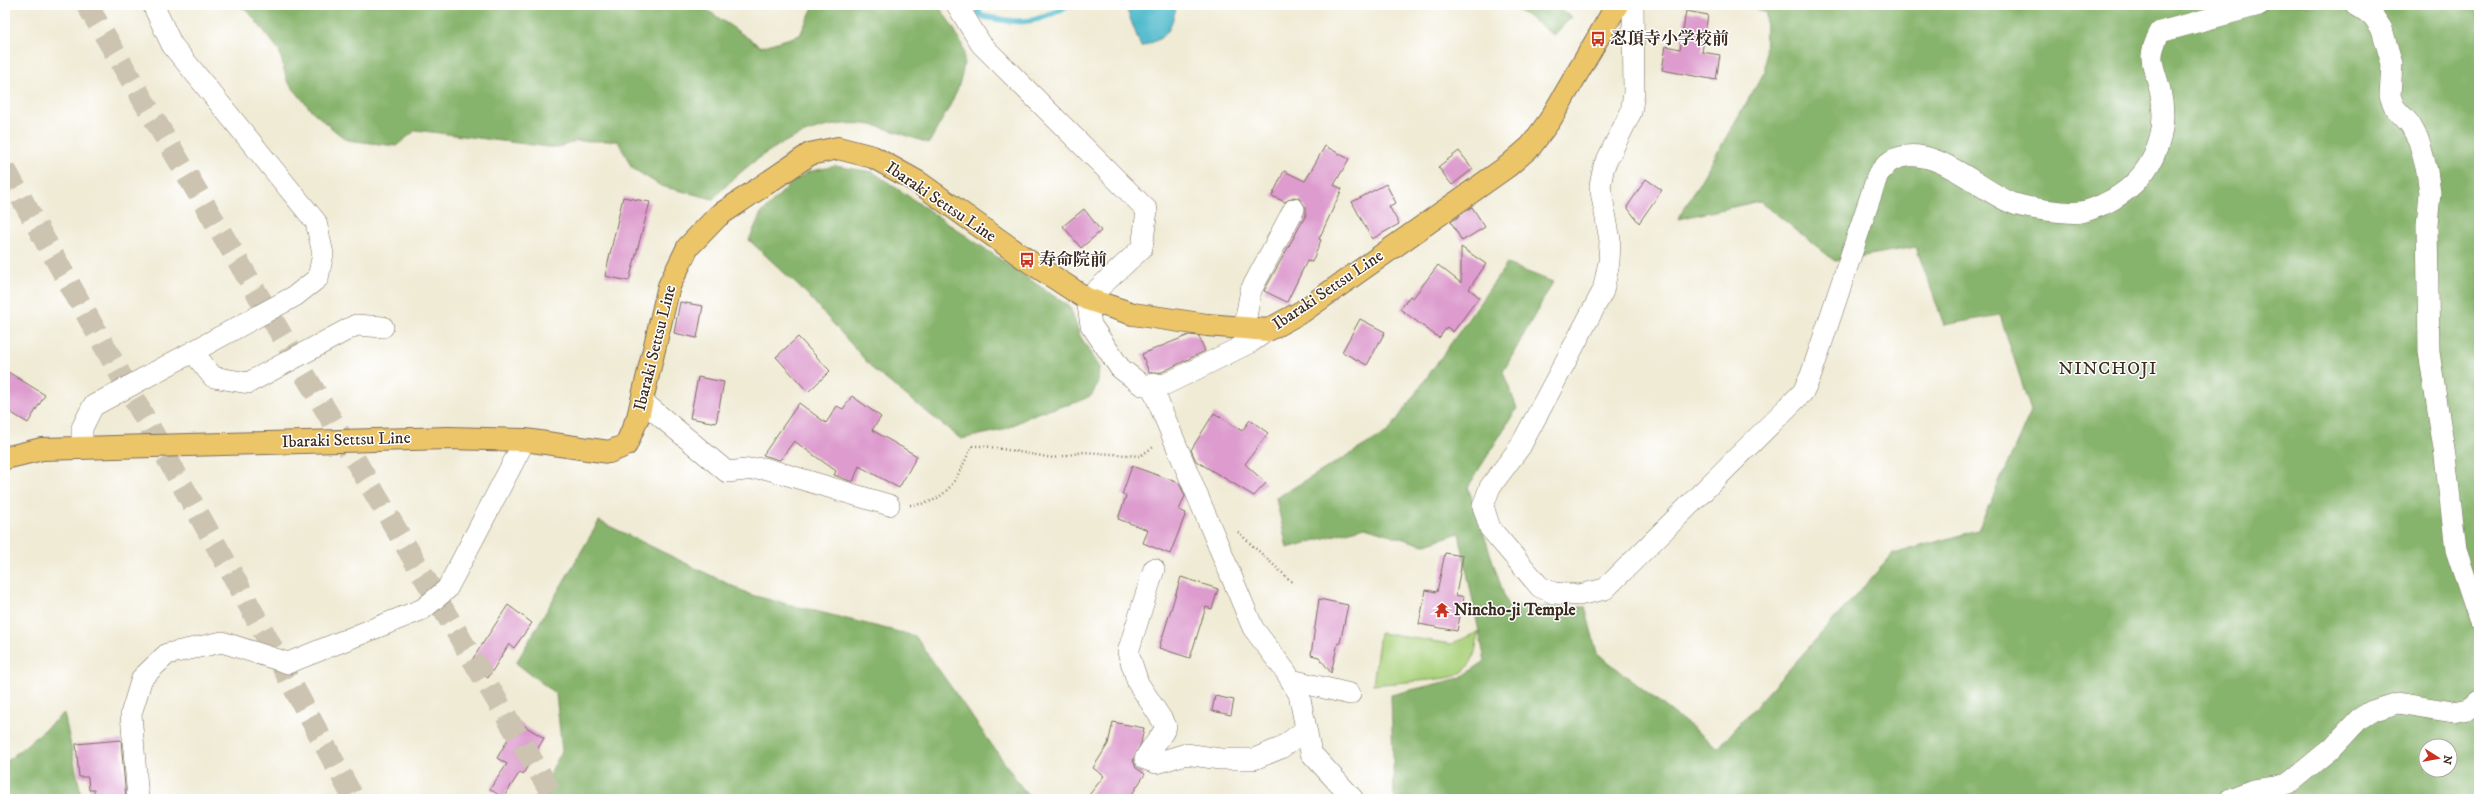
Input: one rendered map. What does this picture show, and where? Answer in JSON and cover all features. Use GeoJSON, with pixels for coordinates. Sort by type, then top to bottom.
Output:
{"type":"FeatureCollection","features":[{"type":"Feature","properties":{"kind":"main road","name":"Ibaraki Settsu Line"},"geometry":{"type":"LineString","coordinates":[[5,458],[42,449],[448,438],[525,440],[608,452],[626,445],[642,401],[669,286],[688,247],[702,230],[718,216],[810,154],[838,148],[873,157],[918,182],[1027,260],[1087,299],[1133,314],[1268,330],[1302,311],[1508,166],[1531,146],[1550,120],[1617,5]]}},
{"type":"Feature","properties":{"kind":"street"},"geometry":{"type":"LineString","coordinates":[[82,448],[82,428],[93,406],[295,296],[318,278],[323,254],[316,222],[172,45],[153,5]]}},
{"type":"Feature","properties":{"kind":"street"},"geometry":{"type":"LineString","coordinates":[[957,5],[981,44],[1147,210],[1142,248],[1087,299],[1091,325],[1120,368],[1142,385],[1166,384],[1251,342],[1268,330]]}},
{"type":"Feature","properties":{"kind":"street"},"geometry":{"type":"LineString","coordinates":[[1633,5],[1634,93],[1631,112],[1604,166],[1600,186],[1610,240],[1610,262],[1603,291],[1520,447],[1490,487],[1483,506],[1490,528],[1540,587],[1554,593],[1579,596],[1605,589],[1803,392],[1811,375],[1878,174],[1890,162],[1905,156],[1930,159],[1956,170],[2012,203],[2025,206],[2080,212],[2105,204],[2129,190],[2146,172],[2156,153],[2163,114],[2160,89],[2153,73],[2152,56],[2154,44],[2160,32],[2259,5]]}},
{"type":"Feature","properties":{"kind":"street"},"geometry":{"type":"LineString","coordinates":[[2356,5],[2373,16],[2382,29],[2392,64],[2390,96],[2395,108],[2410,124],[2419,141],[2427,171],[2430,193],[2427,225],[2429,352],[2445,456],[2456,550],[2479,619]]}},
{"type":"Feature","properties":{"kind":"street"},"geometry":{"type":"LineString","coordinates":[[1244,328],[1251,290],[1294,209]]}},
{"type":"Feature","properties":{"kind":"street"},"geometry":{"type":"LineString","coordinates":[[192,352],[213,376],[248,383],[356,325],[383,327]]}},
{"type":"Feature","properties":{"kind":"street"},"geometry":{"type":"LineString","coordinates":[[1151,385],[1173,434],[1253,628],[1291,680],[1299,694],[1310,753],[1353,799]]}},
{"type":"Feature","properties":{"kind":"street"},"geometry":{"type":"LineString","coordinates":[[642,401],[727,472],[764,468],[889,505]]}},
{"type":"Feature","properties":{"kind":"street"},"geometry":{"type":"LineString","coordinates":[[138,799],[131,714],[142,678],[167,654],[222,642],[288,663],[423,609],[448,589],[525,440]]}},
{"type":"Feature","properties":{"kind":"street"},"geometry":{"type":"LineString","coordinates":[[1154,569],[1128,652],[1138,683],[1166,726],[1161,740],[1151,746],[1145,758],[1156,763],[1186,754],[1220,759],[1254,759],[1281,748],[1305,730]]}},
{"type":"Feature","properties":{"kind":"street"},"geometry":{"type":"LineString","coordinates":[[1291,680],[1350,694]]}},
{"type":"Feature","properties":{"kind":"street"},"geometry":{"type":"LineString","coordinates":[[2230,799],[2253,790],[2276,787],[2289,783],[2333,747],[2360,719],[2372,711],[2397,703],[2453,712],[2468,709],[2479,701]]}},
{"type":"Feature","properties":{"kind":"path"},"geometry":{"type":"LineString","coordinates":[[889,505],[924,504],[942,497],[957,477],[972,446],[985,446],[1053,458],[1084,452],[1140,456],[1173,434]]}},
{"type":"Feature","properties":{"kind":"path"},"geometry":{"type":"LineString","coordinates":[[1238,532],[1292,582]]}},
{"type":"Feature","properties":{"kind":"green space"},"geometry":{"type":"Polygon","coordinates":[[[240,5],[700,5],[761,47],[800,35],[814,5],[938,5],[961,42],[964,54],[961,78],[957,89],[947,111],[929,143],[872,125],[842,124],[821,128],[800,135],[781,144],[762,156],[744,169],[713,199],[661,186],[632,168],[618,141],[576,141],[557,148],[416,130],[396,146],[347,140],[311,110],[287,81],[279,50],[248,11],[240,5]]]}},
{"type":"Feature","properties":{"kind":"green space"},"geometry":{"type":"Polygon","coordinates":[[[1511,5],[1556,5],[1572,17],[1554,35],[1511,5]]]}},
{"type":"Feature","properties":{"kind":"green space"},"geometry":{"type":"Polygon","coordinates":[[[1748,5],[2479,5],[2479,799],[1396,799],[1394,795],[1391,695],[1460,678],[1485,661],[1459,533],[1423,545],[1365,527],[1287,548],[1276,498],[1389,431],[1507,264],[1553,282],[1503,372],[1517,408],[1468,487],[1508,607],[1585,607],[1597,653],[1718,748],[1893,554],[1978,530],[2031,411],[2000,315],[1944,325],[1916,247],[1835,261],[1760,201],[1678,219],[1765,71],[1766,13],[1748,5]]]}},
{"type":"Feature","properties":{"kind":"green space"},"geometry":{"type":"Polygon","coordinates":[[[835,166],[873,172],[1070,307],[1080,336],[1099,366],[1098,382],[1092,395],[1078,402],[1037,413],[1003,430],[961,439],[874,370],[807,294],[749,240],[760,215],[791,183],[808,172],[835,166]]]}},
{"type":"Feature","properties":{"kind":"green space"},"geometry":{"type":"Polygon","coordinates":[[[599,521],[751,595],[915,636],[1030,799],[536,799],[562,751],[556,694],[516,663],[599,521]]]}},
{"type":"Feature","properties":{"kind":"green space"},"geometry":{"type":"Polygon","coordinates":[[[1478,632],[1474,656],[1468,667],[1458,675],[1431,680],[1373,685],[1380,633],[1451,644],[1478,632]]]}},
{"type":"Feature","properties":{"kind":"green space"},"geometry":{"type":"Polygon","coordinates":[[[64,713],[82,799],[5,799],[5,763],[64,713]]]}},
{"type":"Feature","properties":{"kind":"water"},"geometry":{"type":"Polygon","coordinates":[[[1125,5],[1177,5],[1172,22],[1163,37],[1141,47],[1125,5]]]}},
{"type":"Feature","properties":{"kind":"building"},"geometry":{"type":"Polygon","coordinates":[[[1686,11],[1708,15],[1702,52],[1720,55],[1716,80],[1662,70],[1666,46],[1680,49],[1686,11]]]}},
{"type":"Feature","properties":{"kind":"building"},"geometry":{"type":"Polygon","coordinates":[[[1325,146],[1349,159],[1334,185],[1342,189],[1319,239],[1321,240],[1312,262],[1307,261],[1287,302],[1264,291],[1306,215],[1306,208],[1299,198],[1293,197],[1285,202],[1272,196],[1284,171],[1305,181],[1325,146]]]}},
{"type":"Feature","properties":{"kind":"building"},"geometry":{"type":"Polygon","coordinates":[[[1459,151],[1473,169],[1452,185],[1438,167],[1459,151]]]}},
{"type":"Feature","properties":{"kind":"building"},"geometry":{"type":"Polygon","coordinates":[[[1646,179],[1662,190],[1639,223],[1627,207],[1646,179]]]}},
{"type":"Feature","properties":{"kind":"building"},"geometry":{"type":"Polygon","coordinates":[[[1386,184],[1396,203],[1389,206],[1399,224],[1372,239],[1352,202],[1386,184]]]}},
{"type":"Feature","properties":{"kind":"building"},"geometry":{"type":"Polygon","coordinates":[[[623,197],[650,202],[629,281],[605,276],[623,197]]]}},
{"type":"Feature","properties":{"kind":"building"},"geometry":{"type":"Polygon","coordinates":[[[1472,207],[1485,227],[1462,241],[1451,222],[1472,207]]]}},
{"type":"Feature","properties":{"kind":"building"},"geometry":{"type":"Polygon","coordinates":[[[1084,209],[1101,231],[1081,248],[1063,226],[1084,209]]]}},
{"type":"Feature","properties":{"kind":"building"},"geometry":{"type":"Polygon","coordinates":[[[1461,247],[1486,264],[1469,289],[1479,297],[1453,332],[1447,327],[1439,338],[1400,309],[1410,296],[1413,298],[1438,265],[1461,283],[1461,247]]]}},
{"type":"Feature","properties":{"kind":"building"},"geometry":{"type":"Polygon","coordinates":[[[680,302],[703,306],[697,338],[674,333],[680,302]]]}},
{"type":"Feature","properties":{"kind":"building"},"geometry":{"type":"Polygon","coordinates":[[[1360,319],[1385,332],[1367,365],[1342,352],[1360,319]]]}},
{"type":"Feature","properties":{"kind":"building"},"geometry":{"type":"Polygon","coordinates":[[[1189,335],[1199,336],[1205,351],[1162,372],[1149,373],[1142,354],[1189,335]]]}},
{"type":"Feature","properties":{"kind":"building"},"geometry":{"type":"Polygon","coordinates":[[[798,337],[830,371],[808,392],[776,357],[798,337]]]}},
{"type":"Feature","properties":{"kind":"building"},"geometry":{"type":"Polygon","coordinates":[[[5,370],[45,395],[28,423],[5,409],[5,370]]]}},
{"type":"Feature","properties":{"kind":"building"},"geometry":{"type":"Polygon","coordinates":[[[698,377],[724,382],[716,423],[690,418],[698,377]]]}},
{"type":"Feature","properties":{"kind":"building"},"geometry":{"type":"Polygon","coordinates":[[[852,396],[881,417],[872,430],[917,456],[899,488],[859,466],[853,482],[834,475],[836,471],[794,441],[780,460],[763,455],[799,403],[826,423],[837,406],[843,409],[852,396]]]}},
{"type":"Feature","properties":{"kind":"building"},"geometry":{"type":"Polygon","coordinates":[[[1214,413],[1242,431],[1250,420],[1268,433],[1245,464],[1266,483],[1254,496],[1196,461],[1191,450],[1214,413]]]}},
{"type":"Feature","properties":{"kind":"building"},"geometry":{"type":"Polygon","coordinates":[[[1132,466],[1179,483],[1185,496],[1179,510],[1186,513],[1170,554],[1143,543],[1148,530],[1118,519],[1126,496],[1122,495],[1132,466]]]}},
{"type":"Feature","properties":{"kind":"building","name":"Nincho-ji Temple"},"geometry":{"type":"Polygon","coordinates":[[[1445,553],[1463,556],[1456,595],[1464,597],[1457,631],[1419,624],[1426,590],[1437,592],[1445,553]]]}},
{"type":"Feature","properties":{"kind":"building"},"geometry":{"type":"Polygon","coordinates":[[[1181,577],[1218,589],[1212,609],[1206,607],[1190,658],[1159,648],[1181,577]]]}},
{"type":"Feature","properties":{"kind":"building"},"geometry":{"type":"Polygon","coordinates":[[[1319,599],[1348,605],[1340,643],[1338,643],[1331,673],[1319,657],[1311,655],[1319,599]]]}},
{"type":"Feature","properties":{"kind":"building"},"geometry":{"type":"Polygon","coordinates":[[[508,605],[532,623],[514,648],[509,644],[488,678],[468,666],[508,605]]]}},
{"type":"Feature","properties":{"kind":"building"},"geometry":{"type":"Polygon","coordinates":[[[1215,696],[1234,700],[1231,715],[1212,711],[1215,696]]]}},
{"type":"Feature","properties":{"kind":"building"},"geometry":{"type":"Polygon","coordinates":[[[518,722],[544,738],[523,774],[520,772],[503,798],[490,789],[507,764],[497,758],[518,722]]]}},
{"type":"Feature","properties":{"kind":"building"},"geometry":{"type":"Polygon","coordinates":[[[1113,722],[1144,728],[1141,743],[1133,760],[1136,768],[1145,774],[1129,799],[1086,799],[1104,776],[1093,768],[1108,744],[1113,722]]]}},
{"type":"Feature","properties":{"kind":"building"},"geometry":{"type":"Polygon","coordinates":[[[121,740],[126,799],[95,799],[94,790],[89,790],[88,777],[79,777],[76,744],[121,740]]]}},
{"type":"Feature","properties":{"kind":"waterway"},"geometry":{"type":"LineString","coordinates":[[975,5],[981,16],[1016,21],[1036,20],[1046,17],[1068,5]]}},
{"type":"Feature","properties":{"kind":"tunnel"},"geometry":{"type":"LineString","coordinates":[[87,5],[555,799]]}},
{"type":"Feature","properties":{"kind":"tunnel"},"geometry":{"type":"LineString","coordinates":[[5,169],[231,572],[354,799]]}},
{"type":"Feature","properties":{"kind":"place","name":"忍頂寺小学校前"},"geometry":{"type":"Point","coordinates":[1598,39]}},
{"type":"Feature","properties":{"kind":"place","name":"寿命院前"},"geometry":{"type":"Point","coordinates":[1027,260]}},
{"type":"Feature","properties":{"kind":"place","name":"Nincho-ji Temple"},"geometry":{"type":"Point","coordinates":[1442,610]}},
{"type":"Feature","properties":{"kind":"district","name":"NINCHOJI"},"geometry":{"type":"Point","coordinates":[2108,369]}}]}
